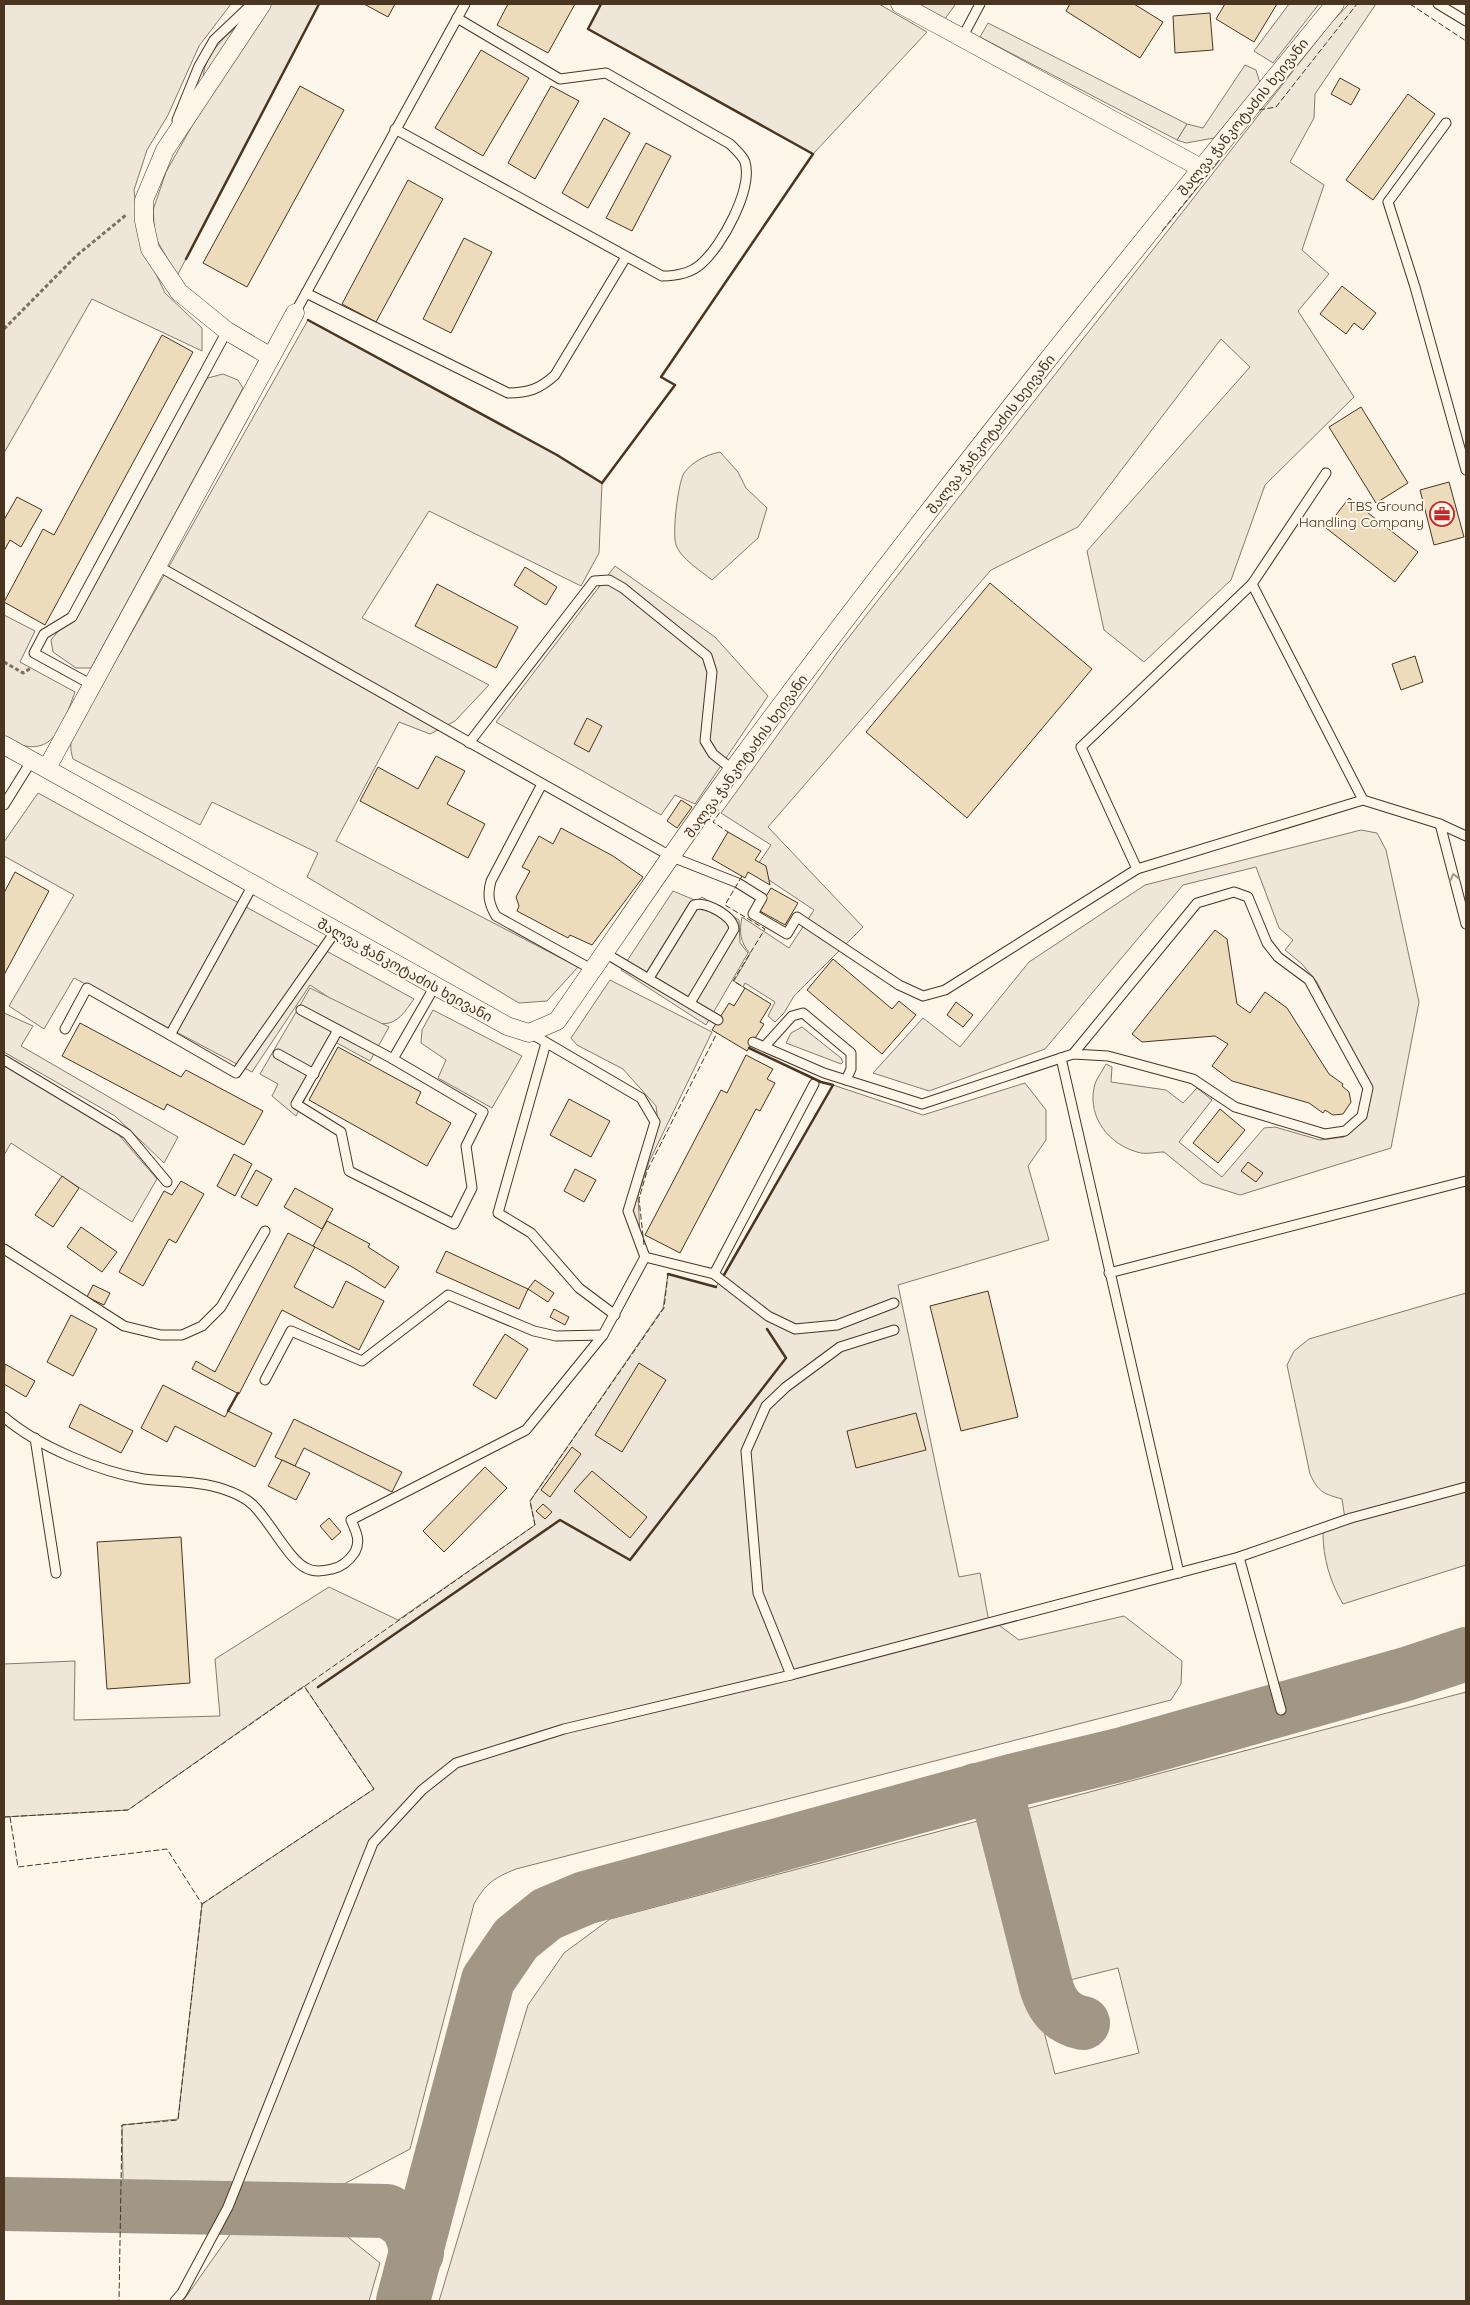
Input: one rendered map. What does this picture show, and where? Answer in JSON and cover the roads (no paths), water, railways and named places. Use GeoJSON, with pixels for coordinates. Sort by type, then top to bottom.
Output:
{"type":"FeatureCollection","features":[{"type":"Feature","properties":{"kind":"street"},"geometry":{"type":"LineString","coordinates":[[262,4],[165,150],[144,200],[144,221],[150,249],[180,292],[227,331],[271,357]]}},
{"type":"Feature","properties":{"kind":"street"},"geometry":{"type":"LineString","coordinates":[[900,4],[1201,168]]}},
{"type":"Feature","properties":{"kind":"street","name":"შალვა ჭანკოტაძის ხეივანი"},"geometry":{"type":"LineString","coordinates":[[4,745],[335,932],[506,1026],[529,1033],[557,1021],[733,770],[944,492],[1201,168],[1335,4]]}},
{"type":"Feature","properties":{"kind":"street"},"geometry":{"type":"LineString","coordinates":[[47,768],[295,312]]}},
{"type":"Feature","properties":{"kind":"lane"},"geometry":{"type":"LineString","coordinates":[[165,150],[198,66],[214,40],[252,4]]}},
{"type":"Feature","properties":{"kind":"lane"},"geometry":{"type":"LineString","coordinates":[[295,312],[465,4]]}},
{"type":"Feature","properties":{"kind":"lane"},"geometry":{"type":"LineString","coordinates":[[962,38],[980,4]]}},
{"type":"Feature","properties":{"kind":"lane"},"geometry":{"type":"LineString","coordinates":[[1438,4],[1466,21]]}},
{"type":"Feature","properties":{"kind":"lane"},"geometry":{"type":"LineString","coordinates":[[395,129],[662,276],[680,276],[701,264],[736,213],[747,182],[745,160],[730,144],[606,73],[560,79],[457,18]]}},
{"type":"Feature","properties":{"kind":"lane"},"geometry":{"type":"LineString","coordinates":[[1446,123],[1388,202],[1416,287],[1466,470]]}},
{"type":"Feature","properties":{"kind":"lane"},"geometry":{"type":"LineString","coordinates":[[306,293],[508,393],[523,393],[541,388],[554,375],[626,257]]}},
{"type":"Feature","properties":{"kind":"lane"},"geometry":{"type":"LineString","coordinates":[[92,685],[34,653],[44,634],[72,617],[227,331]]}},
{"type":"Feature","properties":{"kind":"lane"},"geometry":{"type":"LineString","coordinates":[[1136,869],[1081,747],[1252,584],[1326,473]]}},
{"type":"Feature","properties":{"kind":"lane"},"geometry":{"type":"LineString","coordinates":[[158,566],[672,857],[738,884],[762,898],[753,914],[787,934],[797,917],[899,985],[923,996],[945,990],[1136,869],[1363,800],[1440,824],[1466,836]]}},
{"type":"Feature","properties":{"kind":"lane"},"geometry":{"type":"LineString","coordinates":[[469,742],[594,581],[609,580],[623,588],[707,656],[712,672],[705,741],[713,754],[733,770]]}},
{"type":"Feature","properties":{"kind":"lane"},"geometry":{"type":"LineString","coordinates":[[1252,584],[1363,800]]}},
{"type":"Feature","properties":{"kind":"lane"},"geometry":{"type":"LineString","coordinates":[[4,805],[32,760]]}},
{"type":"Feature","properties":{"kind":"lane"},"geometry":{"type":"LineString","coordinates":[[542,784],[491,881],[488,892],[490,905],[496,916],[593,970]]}},
{"type":"Feature","properties":{"kind":"lane"},"geometry":{"type":"LineString","coordinates":[[1440,824],[1466,924]]}},
{"type":"Feature","properties":{"kind":"lane"},"geometry":{"type":"LineString","coordinates":[[170,1035],[253,885]]}},
{"type":"Feature","properties":{"kind":"lane"},"geometry":{"type":"LineString","coordinates":[[753,1042],[824,1073],[922,1104],[1073,1054],[1108,1056],[1194,1079],[1235,1107],[1325,1134],[1345,1130],[1362,1116],[1368,1097],[1368,1088],[1309,980],[1278,957],[1267,943],[1248,898],[1234,892],[1197,903],[1073,1054]]}},
{"type":"Feature","properties":{"kind":"lane"},"geometry":{"type":"LineString","coordinates":[[649,978],[694,905],[707,905],[730,920],[734,929],[690,1003]]}},
{"type":"Feature","properties":{"kind":"lane"},"geometry":{"type":"LineString","coordinates":[[65,1029],[87,988],[236,1073],[335,932]]}},
{"type":"Feature","properties":{"kind":"lane"},"geometry":{"type":"LineString","coordinates":[[605,952],[718,1020]]}},
{"type":"Feature","properties":{"kind":"lane"},"geometry":{"type":"LineString","coordinates":[[393,1059],[434,986]]}},
{"type":"Feature","properties":{"kind":"lane"},"geometry":{"type":"LineString","coordinates":[[301,1010],[393,1059],[483,1112],[466,1146],[472,1188],[454,1224],[349,1171],[341,1132],[296,1104],[338,1030]]}},
{"type":"Feature","properties":{"kind":"lane"},"geometry":{"type":"LineString","coordinates":[[765,1046],[792,1016],[803,1013],[851,1053],[851,1068],[846,1080]]}},
{"type":"Feature","properties":{"kind":"lane"},"geometry":{"type":"LineString","coordinates":[[4,1417],[18,1429],[90,1465],[142,1478],[222,1488],[252,1503],[266,1518],[299,1564],[308,1570],[323,1571],[340,1568],[351,1559],[358,1546],[358,1536],[351,1520],[526,1430],[603,1334],[645,1257],[628,1211],[655,1122],[642,1098],[529,1033]]}},
{"type":"Feature","properties":{"kind":"lane"},"geometry":{"type":"LineString","coordinates":[[546,1042],[498,1214],[531,1232],[579,1288],[615,1314]]}},
{"type":"Feature","properties":{"kind":"lane"},"geometry":{"type":"LineString","coordinates":[[278,1054],[314,1074]]}},
{"type":"Feature","properties":{"kind":"lane"},"geometry":{"type":"LineString","coordinates":[[1061,1058],[1179,1573]]}},
{"type":"Feature","properties":{"kind":"lane"},"geometry":{"type":"LineString","coordinates":[[4,1060],[127,1134],[166,1182]]}},
{"type":"Feature","properties":{"kind":"lane"},"geometry":{"type":"LineString","coordinates":[[714,1274],[814,1084]]}},
{"type":"Feature","properties":{"kind":"lane"},"geometry":{"type":"LineString","coordinates":[[1110,1273],[1466,1181]]}},
{"type":"Feature","properties":{"kind":"lane"},"geometry":{"type":"LineString","coordinates":[[4,1249],[124,1326],[160,1335],[182,1334],[202,1326],[222,1307],[265,1231]]}},
{"type":"Feature","properties":{"kind":"lane"},"geometry":{"type":"LineString","coordinates":[[645,1257],[714,1274],[768,1316],[795,1328],[837,1325],[894,1303]]}},
{"type":"Feature","properties":{"kind":"lane"},"geometry":{"type":"LineString","coordinates":[[266,1380],[291,1331],[362,1360],[448,1295],[534,1331],[556,1336],[603,1334]]}},
{"type":"Feature","properties":{"kind":"lane"},"geometry":{"type":"LineString","coordinates":[[791,1675],[758,1593],[746,1451],[766,1406],[786,1387],[840,1347],[894,1330]]}},
{"type":"Feature","properties":{"kind":"lane"},"geometry":{"type":"LineString","coordinates":[[35,1438],[56,1573]]}},
{"type":"Feature","properties":{"kind":"lane"},"geometry":{"type":"LineString","coordinates":[[175,2301],[186,2285],[228,2207],[373,1843],[422,1790],[456,1762],[564,1729],[791,1675],[1240,1557],[1351,1518],[1466,1487]]}},
{"type":"Feature","properties":{"kind":"lane"},"geometry":{"type":"LineString","coordinates":[[1240,1557],[1281,1710]]}},
{"type":"Feature","properties":{"kind":"place","name":"TBS Ground Handling Company"},"geometry":{"type":"Point","coordinates":[1442,514]}}]}
